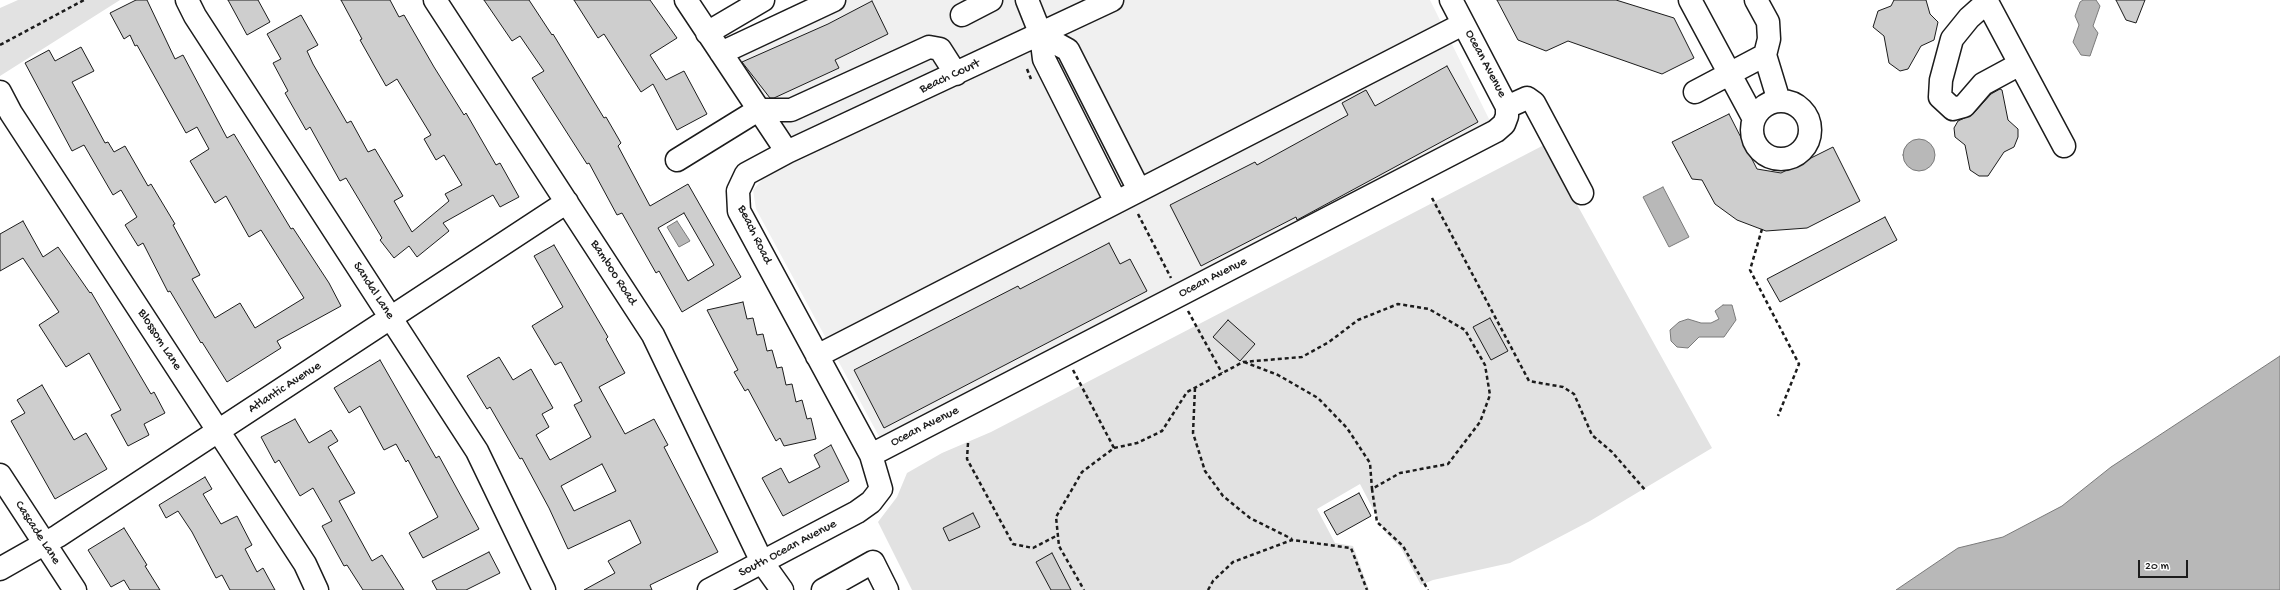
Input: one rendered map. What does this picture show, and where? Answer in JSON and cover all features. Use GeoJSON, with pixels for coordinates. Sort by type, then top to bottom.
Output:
{"type":"FeatureCollection","features":[{"type":"Feature","properties":{"kind":"street","name":"Sandal Lane"},"geometry":{"type":"LineString","coordinates":[[187,0],[195,16],[477,451],[544,590]]}},
{"type":"Feature","properties":{"kind":"street","name":"Bamboo Road"},"geometry":{"type":"LineString","coordinates":[[436,0],[653,336],[762,562],[782,590]]}},
{"type":"Feature","properties":{"kind":"street"},"geometry":{"type":"LineString","coordinates":[[686,0],[787,152]]}},
{"type":"Feature","properties":{"kind":"street"},"geometry":{"type":"LineString","coordinates":[[707,33],[763,0]]}},
{"type":"Feature","properties":{"kind":"street"},"geometry":{"type":"LineString","coordinates":[[962,15],[991,0]]}},
{"type":"Feature","properties":{"kind":"street"},"geometry":{"type":"LineString","coordinates":[[1027,0],[1041,35],[1044,59],[1116,202]]}},
{"type":"Feature","properties":{"kind":"street","name":"Beach Court"},"geometry":{"type":"LineString","coordinates":[[787,152],[1041,35],[1083,6],[1112,0]]}},
{"type":"Feature","properties":{"kind":"street","name":"Ocean Avenue"},"geometry":{"type":"LineString","coordinates":[[871,455],[1496,131],[1504,124],[1507,107],[1451,0]]}},
{"type":"Feature","properties":{"kind":"street"},"geometry":{"type":"LineString","coordinates":[[1690,0],[1754,119]]}},
{"type":"Feature","properties":{"kind":"street"},"geometry":{"type":"LineString","coordinates":[[1756,0],[1768,22],[1769,39],[1765,55],[1779,100]]}},
{"type":"Feature","properties":{"kind":"street"},"geometry":{"type":"LineString","coordinates":[[2020,64],[1983,84],[1964,106],[1953,109],[1940,97],[1941,80],[1952,39],[1969,18],[1987,1],[2064,146]]}},
{"type":"Feature","properties":{"kind":"street"},"geometry":{"type":"LineString","coordinates":[[721,53],[821,2]]}},
{"type":"Feature","properties":{"kind":"street"},"geometry":{"type":"LineString","coordinates":[[817,356],[1463,24]]}},
{"type":"Feature","properties":{"kind":"street"},"geometry":{"type":"LineString","coordinates":[[1041,35],[1068,50],[1139,190]]}},
{"type":"Feature","properties":{"kind":"street"},"geometry":{"type":"LineString","coordinates":[[676,160],[758,110],[791,110],[929,47],[940,49],[956,74]]}},
{"type":"Feature","properties":{"kind":"street"},"geometry":{"type":"LineString","coordinates":[[1695,92],[1765,55]]}},
{"type":"Feature","properties":{"kind":"street","name":"Blossom Lane"},"geometry":{"type":"LineString","coordinates":[[0,92],[12,113],[305,564],[317,590]]}},
{"type":"Feature","properties":{"kind":"street"},"geometry":{"type":"LineString","coordinates":[[1507,107],[1527,98],[1534,103],[1582,193]]}},
{"type":"Feature","properties":{"kind":"street"},"geometry":{"type":"LineString","coordinates":[[1779,100],[1795,104],[1806,116],[1809,124],[1808,140],[1798,153],[1783,159],[1766,155],[1760,150],[1754,139],[1752,127],[1754,119],[1763,106],[1779,100]]}},
{"type":"Feature","properties":{"kind":"street","name":"Beach Road"},"geometry":{"type":"LineString","coordinates":[[787,152],[746,174],[738,191],[737,202],[739,210],[871,455]]}},
{"type":"Feature","properties":{"kind":"street","name":"Atlantic Avenue"},"geometry":{"type":"LineString","coordinates":[[0,569],[45,544],[567,202]]}},
{"type":"Feature","properties":{"kind":"street","name":"South Ocean Avenue"},"geometry":{"type":"LineString","coordinates":[[709,590],[846,518],[871,502],[881,489],[871,455]]}},
{"type":"Feature","properties":{"kind":"street","name":"Cascade Lane"},"geometry":{"type":"LineString","coordinates":[[0,475],[75,590]]}},
{"type":"Feature","properties":{"kind":"street"},"geometry":{"type":"LineString","coordinates":[[762,562],[761,581],[766,590]]}},
{"type":"Feature","properties":{"kind":"street"},"geometry":{"type":"LineString","coordinates":[[823,590],[873,562],[887,590]]}},
{"type":"Feature","properties":{"kind":"path"},"geometry":{"type":"LineString","coordinates":[[0,45],[84,0]]}},
{"type":"Feature","properties":{"kind":"path"},"geometry":{"type":"LineString","coordinates":[[1432,198],[1529,381],[1563,387],[1574,394],[1592,434],[1612,452],[1646,491]]}},
{"type":"Feature","properties":{"kind":"path"},"geometry":{"type":"LineString","coordinates":[[1762,229],[1750,270],[1799,364],[1778,416]]}},
{"type":"Feature","properties":{"kind":"path"},"geometry":{"type":"LineString","coordinates":[[1078,590],[1083,589],[1059,546],[1056,517],[1082,472],[1114,448],[1137,443],[1162,431],[1187,392],[1243,362],[1302,357],[1330,342],[1358,320],[1398,304],[1429,309],[1465,330],[1485,365],[1490,395],[1480,422],[1448,464],[1400,473],[1372,489]]}},
{"type":"Feature","properties":{"kind":"path"},"geometry":{"type":"LineString","coordinates":[[1243,362],[1278,375],[1318,398],[1347,428],[1370,463],[1372,489],[1378,522],[1403,546],[1428,590]]}},
{"type":"Feature","properties":{"kind":"path"},"geometry":{"type":"LineString","coordinates":[[1071,367],[1114,448]]}},
{"type":"Feature","properties":{"kind":"path"},"geometry":{"type":"LineString","coordinates":[[1195,388],[1193,433],[1205,471],[1224,496],[1250,518],[1292,540],[1351,548],[1367,590]]}},
{"type":"Feature","properties":{"kind":"path"},"geometry":{"type":"LineString","coordinates":[[968,443],[967,459],[1013,544],[1033,548],[1058,535]]}},
{"type":"Feature","properties":{"kind":"path"},"geometry":{"type":"LineString","coordinates":[[1208,590],[1213,581],[1233,562],[1292,540]]}},
{"type":"Feature","properties":{"kind":"shaded area"},"geometry":{"type":"Polygon","coordinates":[[[18,0],[120,0],[0,76],[0,8],[18,0]]]}},
{"type":"Feature","properties":{"kind":"shaded area"},"geometry":{"type":"Polygon","coordinates":[[[846,0],[1430,0],[1491,123],[881,440],[756,209],[753,190],[768,173],[806,153],[729,56],[846,0]]]}},
{"type":"Feature","properties":{"kind":"shaded area"},"geometry":{"type":"Polygon","coordinates":[[[2083,0],[2096,0],[2100,6],[2093,26],[2098,33],[2090,56],[2081,55],[2073,42],[2079,25],[2075,16],[2080,2],[2083,0]]]}},
{"type":"Feature","properties":{"kind":"shaded area"},"geometry":{"type":"Polygon","coordinates":[[[1919,139],[1925,140],[1932,146],[1935,155],[1934,161],[1928,168],[1919,171],[1913,170],[1906,164],[1903,155],[1904,149],[1910,142],[1919,139]]]}},
{"type":"Feature","properties":{"kind":"shaded area"},"geometry":{"type":"Polygon","coordinates":[[[1544,145],[1712,448],[1590,521],[1510,563],[1433,580],[1421,585],[1401,548],[1385,532],[1360,484],[1317,509],[1335,543],[1353,546],[1369,590],[912,590],[878,522],[897,497],[907,473],[942,453],[991,432],[1544,145]]]}},
{"type":"Feature","properties":{"kind":"shaded area"},"geometry":{"type":"Polygon","coordinates":[[[1663,187],[1689,237],[1669,247],[1643,197],[1663,187]]]}},
{"type":"Feature","properties":{"kind":"shaded area"},"geometry":{"type":"Polygon","coordinates":[[[677,221],[690,241],[679,247],[667,227],[677,221]]]}},
{"type":"Feature","properties":{"kind":"shaded area"},"geometry":{"type":"Polygon","coordinates":[[[1723,305],[1732,305],[1736,320],[1724,337],[1699,337],[1688,348],[1677,347],[1671,341],[1670,330],[1679,322],[1688,319],[1701,323],[1711,323],[1719,319],[1715,311],[1723,305]]]}},
{"type":"Feature","properties":{"kind":"shaded area"},"geometry":{"type":"Polygon","coordinates":[[[2280,356],[2280,590],[1896,590],[1958,548],[2003,537],[2062,506],[2111,467],[2280,356]]]}},
{"type":"Feature","properties":{"kind":"building"},"geometry":{"type":"Polygon","coordinates":[[[136,0],[147,0],[175,59],[183,55],[227,138],[234,134],[291,229],[293,228],[329,283],[341,306],[277,341],[281,348],[227,382],[202,342],[201,343],[170,291],[168,292],[143,243],[138,246],[125,225],[137,217],[121,190],[113,195],[84,145],[72,151],[25,63],[49,50],[55,61],[81,47],[94,71],[72,82],[105,143],[108,142],[114,152],[125,146],[148,186],[151,184],[175,224],[173,225],[200,275],[192,279],[215,318],[240,303],[255,328],[304,298],[261,230],[249,237],[226,196],[215,203],[190,161],[209,149],[197,127],[186,133],[137,45],[135,46],[130,35],[124,39],[110,13],[136,0]]]}},
{"type":"Feature","properties":{"kind":"building"},"geometry":{"type":"Polygon","coordinates":[[[228,0],[258,0],[270,22],[247,35],[228,0]]]}},
{"type":"Feature","properties":{"kind":"building"},"geometry":{"type":"Polygon","coordinates":[[[341,0],[390,0],[399,17],[404,15],[464,115],[466,113],[496,165],[500,163],[519,197],[500,207],[493,195],[443,223],[449,231],[417,257],[409,246],[394,258],[380,240],[382,238],[346,178],[340,181],[310,127],[306,130],[285,93],[288,91],[273,63],[281,59],[267,34],[301,15],[318,45],[307,51],[313,64],[347,123],[351,121],[368,152],[375,149],[403,196],[394,201],[412,232],[449,201],[445,194],[462,185],[444,155],[436,160],[424,139],[431,135],[397,79],[386,86],[360,40],[362,39],[341,0]]]}},
{"type":"Feature","properties":{"kind":"building"},"geometry":{"type":"Polygon","coordinates":[[[484,0],[529,0],[552,35],[553,34],[604,118],[606,117],[621,143],[618,146],[650,206],[688,184],[741,277],[682,312],[659,271],[656,273],[622,213],[617,215],[589,163],[587,164],[532,78],[544,71],[520,36],[512,41],[484,0]],[[684,213],[658,228],[688,281],[714,265],[684,213]]]}},
{"type":"Feature","properties":{"kind":"building"},"geometry":{"type":"Polygon","coordinates":[[[574,0],[650,0],[677,38],[650,55],[666,80],[684,71],[707,114],[677,130],[653,84],[641,92],[604,34],[598,38],[574,0]]]}},
{"type":"Feature","properties":{"kind":"building"},"geometry":{"type":"Polygon","coordinates":[[[1497,0],[1616,0],[1674,18],[1694,58],[1662,74],[1568,41],[1546,51],[1518,40],[1497,0]]]}},
{"type":"Feature","properties":{"kind":"building"},"geometry":{"type":"Polygon","coordinates":[[[1894,0],[1926,0],[1930,14],[1938,22],[1934,40],[1921,46],[1908,69],[1900,71],[1889,63],[1884,36],[1873,27],[1878,11],[1891,6],[1894,0]]]}},
{"type":"Feature","properties":{"kind":"building"},"geometry":{"type":"Polygon","coordinates":[[[2116,0],[2145,0],[2136,23],[2126,20],[2116,0]]]}},
{"type":"Feature","properties":{"kind":"building"},"geometry":{"type":"Polygon","coordinates":[[[872,1],[888,34],[835,60],[839,68],[774,98],[770,98],[742,62],[828,24],[872,1]]]}},
{"type":"Feature","properties":{"kind":"building"},"geometry":{"type":"Polygon","coordinates":[[[1447,66],[1478,122],[1297,220],[1296,217],[1201,266],[1170,205],[1255,162],[1257,165],[1348,115],[1342,103],[1366,90],[1375,106],[1447,66]]]}},
{"type":"Feature","properties":{"kind":"building"},"geometry":{"type":"Polygon","coordinates":[[[2000,89],[2002,90],[2008,120],[2018,129],[2018,137],[2014,147],[2004,152],[1988,176],[1979,176],[1970,170],[1965,145],[1955,137],[1954,128],[1958,121],[1973,114],[1991,94],[2000,89]]]}},
{"type":"Feature","properties":{"kind":"building"},"geometry":{"type":"Polygon","coordinates":[[[1729,114],[1757,169],[1781,173],[1833,147],[1860,201],[1807,228],[1766,231],[1737,220],[1715,204],[1702,180],[1692,179],[1672,142],[1729,114]]]}},
{"type":"Feature","properties":{"kind":"building"},"geometry":{"type":"Polygon","coordinates":[[[1885,217],[1897,240],[1780,302],[1767,279],[1885,217]]]}},
{"type":"Feature","properties":{"kind":"building"},"geometry":{"type":"Polygon","coordinates":[[[23,221],[43,257],[58,247],[90,293],[91,292],[151,394],[154,392],[165,413],[144,424],[149,435],[128,446],[111,415],[121,410],[89,353],[66,367],[39,325],[59,312],[23,258],[0,271],[0,234],[23,221]]]}},
{"type":"Feature","properties":{"kind":"building"},"geometry":{"type":"Polygon","coordinates":[[[1109,243],[1120,264],[1130,259],[1147,291],[884,428],[854,370],[1018,286],[1020,289],[1109,243]]]}},
{"type":"Feature","properties":{"kind":"building"},"geometry":{"type":"Polygon","coordinates":[[[554,245],[608,337],[606,339],[625,373],[599,387],[625,434],[654,419],[668,445],[664,447],[718,552],[650,585],[652,590],[584,590],[615,573],[608,561],[641,543],[630,520],[568,549],[549,508],[522,458],[520,459],[490,407],[487,409],[467,376],[499,357],[513,380],[531,369],[553,408],[542,414],[549,427],[536,435],[550,460],[591,437],[574,405],[582,401],[561,362],[555,365],[532,326],[563,307],[534,256],[554,245]],[[602,464],[561,486],[574,511],[616,491],[602,464]]]}},
{"type":"Feature","properties":{"kind":"building"},"geometry":{"type":"Polygon","coordinates":[[[743,302],[747,319],[753,318],[757,335],[763,334],[767,351],[772,350],[777,368],[782,367],[786,385],[792,384],[796,402],[802,400],[807,419],[811,418],[816,439],[784,446],[780,438],[776,441],[748,389],[745,391],[734,372],[738,370],[707,310],[743,302]]]}},
{"type":"Feature","properties":{"kind":"building"},"geometry":{"type":"Polygon","coordinates":[[[1490,318],[1508,351],[1491,360],[1473,327],[1490,318]]]}},
{"type":"Feature","properties":{"kind":"building"},"geometry":{"type":"Polygon","coordinates":[[[1228,320],[1255,344],[1240,361],[1213,337],[1228,320]]]}},
{"type":"Feature","properties":{"kind":"building"},"geometry":{"type":"Polygon","coordinates":[[[380,360],[436,458],[439,456],[479,529],[423,558],[409,533],[438,517],[408,460],[406,462],[396,444],[384,450],[360,406],[349,413],[334,388],[380,360]]]}},
{"type":"Feature","properties":{"kind":"building"},"geometry":{"type":"Polygon","coordinates":[[[42,385],[74,440],[86,433],[107,469],[55,499],[11,421],[25,413],[17,400],[42,385]]]}},
{"type":"Feature","properties":{"kind":"building"},"geometry":{"type":"Polygon","coordinates":[[[295,419],[309,443],[331,430],[338,441],[328,447],[355,493],[339,501],[372,561],[382,555],[404,590],[363,590],[347,565],[344,566],[322,526],[332,521],[313,488],[300,496],[279,460],[275,463],[261,437],[295,419]]]}},
{"type":"Feature","properties":{"kind":"building"},"geometry":{"type":"Polygon","coordinates":[[[831,445],[849,481],[783,516],[762,478],[781,468],[789,483],[820,467],[814,455],[831,445]]]}},
{"type":"Feature","properties":{"kind":"building"},"geometry":{"type":"Polygon","coordinates":[[[205,477],[212,489],[203,494],[221,524],[237,516],[252,545],[245,549],[257,572],[263,568],[275,590],[230,590],[222,575],[216,578],[192,532],[178,511],[166,518],[159,505],[205,477]]]}},
{"type":"Feature","properties":{"kind":"building"},"geometry":{"type":"Polygon","coordinates":[[[1359,493],[1371,516],[1337,535],[1324,512],[1359,493]]]}},
{"type":"Feature","properties":{"kind":"building"},"geometry":{"type":"Polygon","coordinates":[[[973,513],[980,527],[949,541],[943,528],[973,513]]]}},
{"type":"Feature","properties":{"kind":"building"},"geometry":{"type":"Polygon","coordinates":[[[124,528],[147,565],[145,566],[160,590],[130,590],[124,580],[111,587],[88,550],[124,528]]]}},
{"type":"Feature","properties":{"kind":"building"},"geometry":{"type":"Polygon","coordinates":[[[489,552],[500,573],[466,590],[437,590],[432,581],[489,552]]]}},
{"type":"Feature","properties":{"kind":"building"},"geometry":{"type":"Polygon","coordinates":[[[1052,553],[1071,590],[1051,590],[1036,562],[1052,553]]]}}]}
